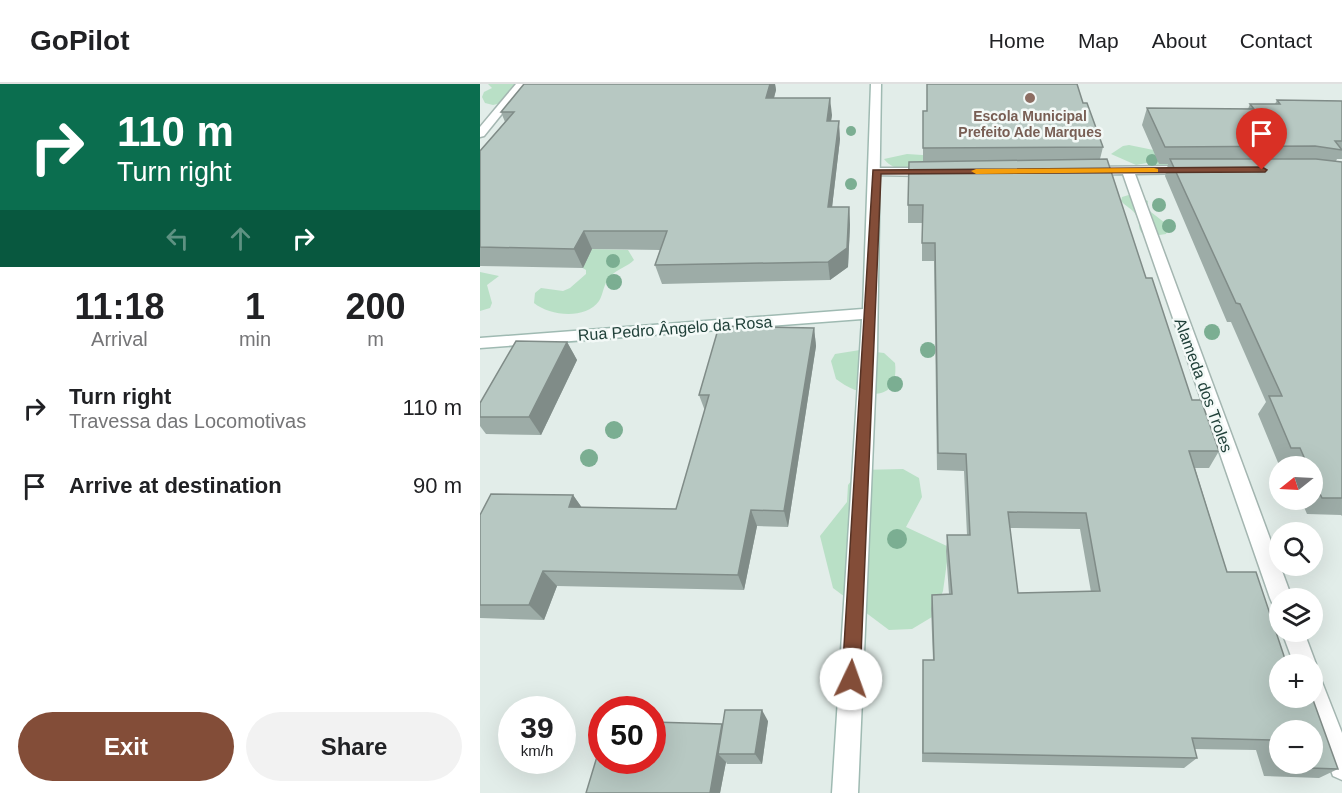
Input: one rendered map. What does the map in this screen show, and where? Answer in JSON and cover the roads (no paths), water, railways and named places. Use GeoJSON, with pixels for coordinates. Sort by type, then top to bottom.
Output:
{"type":"FeatureCollection","features":[{"type":"Feature","properties":{"kind":"main road"},"geometry":{"type":"LineString","coordinates":[[480,134],[521,84]]}},
{"type":"Feature","properties":{"kind":"main road"},"geometry":{"type":"LineString","coordinates":[[845,793],[870,313],[876,172],[876,84]]}},
{"type":"Feature","properties":{"kind":"main road"},"geometry":{"type":"LineString","coordinates":[[1080,171],[1199,170]]}},
{"type":"Feature","properties":{"kind":"main road"},"geometry":{"type":"LineString","coordinates":[[876,172],[948,171]]}},
{"type":"Feature","properties":{"kind":"main road","name":"Alameda dos Troles"},"geometry":{"type":"LineString","coordinates":[[1128,171],[1277,588]]}},
{"type":"Feature","properties":{"kind":"main road","name":"Rua Pedro Ângelo da Rosa"},"geometry":{"type":"LineString","coordinates":[[480,343],[870,313]]}},
{"type":"Feature","properties":{"kind":"main road"},"geometry":{"type":"LineString","coordinates":[[1320,708],[1342,767]]}},
{"type":"Feature","properties":{"kind":"place","name":"Escola Municipal Prefeito Ade Marques"},"geometry":{"type":"Point","coordinates":[1030,98]}}]}
